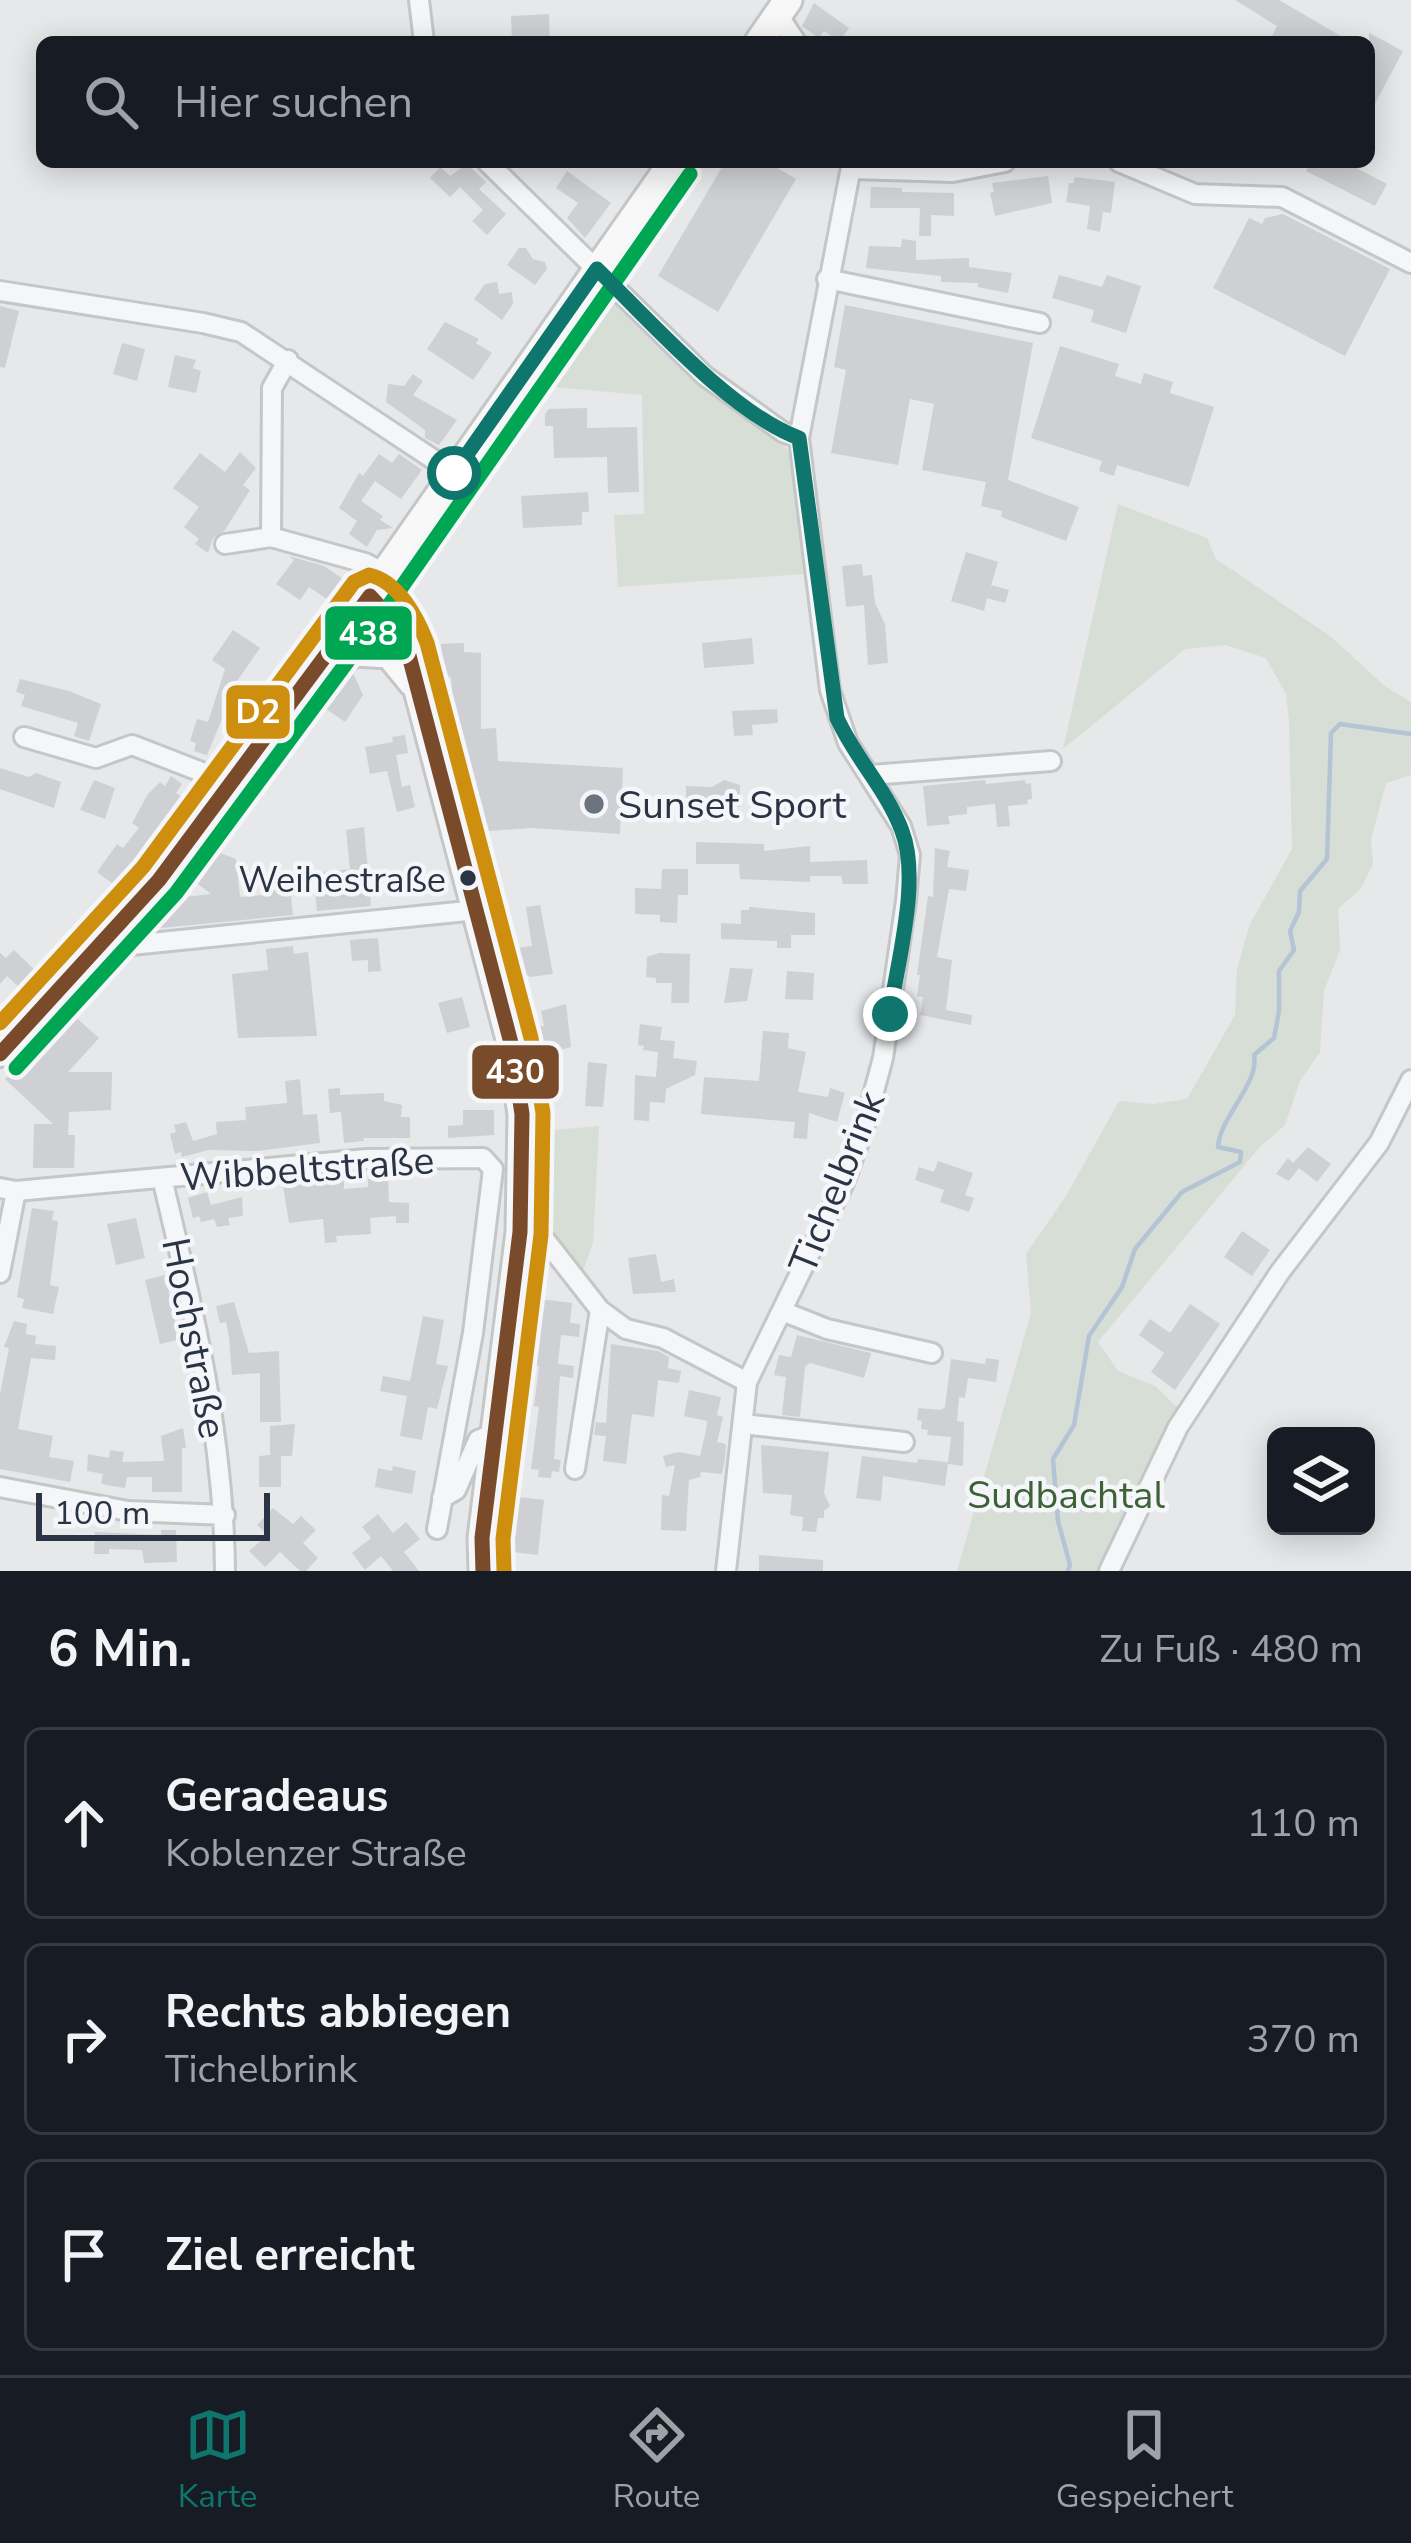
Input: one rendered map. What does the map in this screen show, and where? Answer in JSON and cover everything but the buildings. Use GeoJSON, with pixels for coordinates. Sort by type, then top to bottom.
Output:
{"type":"FeatureCollection","features":[{"type":"Feature","properties":{"kind":"main road"},"geometry":{"type":"LineString","coordinates":[[763,36],[783,8]]}},
{"type":"Feature","properties":{"kind":"main road"},"geometry":{"type":"LineString","coordinates":[[415,685],[351,621],[669,168]]}},
{"type":"Feature","properties":{"kind":"main road"},"geometry":{"type":"LineString","coordinates":[[378,585],[397,624],[477,910],[511,1043],[522,1114],[520,1232],[482,1538],[483,1571]]}},
{"type":"Feature","properties":{"kind":"main road"},"geometry":{"type":"LineString","coordinates":[[314,671],[356,652],[389,654]]}},
{"type":"Feature","properties":{"kind":"street"},"geometry":{"type":"LineString","coordinates":[[419,0],[423,36]]}},
{"type":"Feature","properties":{"kind":"street"},"geometry":{"type":"LineString","coordinates":[[493,168],[705,376],[783,432],[799,438]]}},
{"type":"Feature","properties":{"kind":"street","name":"Tichelbrink"},"geometry":{"type":"LineString","coordinates":[[726,1571],[747,1382],[844,1183],[883,1058],[910,855],[901,826],[848,743],[830,690],[799,438],[851,168]]}},
{"type":"Feature","properties":{"kind":"street"},"geometry":{"type":"LineString","coordinates":[[895,168],[952,172],[973,168]]}},
{"type":"Feature","properties":{"kind":"street"},"geometry":{"type":"LineString","coordinates":[[1133,168],[1195,194],[1282,197],[1411,263]]}},
{"type":"Feature","properties":{"kind":"street"},"geometry":{"type":"LineString","coordinates":[[827,279],[1040,323]]}},
{"type":"Feature","properties":{"kind":"street"},"geometry":{"type":"LineString","coordinates":[[0,291],[241,332],[454,473]]}},
{"type":"Feature","properties":{"kind":"street"},"geometry":{"type":"LineString","coordinates":[[272,537],[272,388],[288,360]]}},
{"type":"Feature","properties":{"kind":"street"},"geometry":{"type":"LineString","coordinates":[[225,544],[272,537],[365,563],[378,585]]}},
{"type":"Feature","properties":{"kind":"street"},"geometry":{"type":"LineString","coordinates":[[0,1054],[159,880],[351,621]]}},
{"type":"Feature","properties":{"kind":"street"},"geometry":{"type":"LineString","coordinates":[[24,737],[96,758],[132,745],[230,783]]}},
{"type":"Feature","properties":{"kind":"street"},"geometry":{"type":"LineString","coordinates":[[871,775],[1051,761]]}},
{"type":"Feature","properties":{"kind":"street"},"geometry":{"type":"LineString","coordinates":[[109,937],[130,945],[477,910]]}},
{"type":"Feature","properties":{"kind":"street"},"geometry":{"type":"LineString","coordinates":[[1109,1571],[1178,1427],[1280,1272],[1378,1143],[1411,1080]]}},
{"type":"Feature","properties":{"kind":"street","name":"Wibbeltstraße"},"geometry":{"type":"LineString","coordinates":[[8,1189],[367,1159],[483,1158],[493,1169],[473,1334],[436,1529]]}},
{"type":"Feature","properties":{"kind":"street","name":"Hochstraße"},"geometry":{"type":"LineString","coordinates":[[162,1178],[202,1345],[225,1515],[225,1571]]}},
{"type":"Feature","properties":{"kind":"street"},"geometry":{"type":"LineString","coordinates":[[0,1273],[8,1189]]}},
{"type":"Feature","properties":{"kind":"street"},"geometry":{"type":"LineString","coordinates":[[520,1232],[545,1241],[600,1310],[626,1329],[663,1338],[747,1382]]}},
{"type":"Feature","properties":{"kind":"street"},"geometry":{"type":"LineString","coordinates":[[575,1468],[600,1310]]}},
{"type":"Feature","properties":{"kind":"street","name":"Tichelbrink"},"geometry":{"type":"LineString","coordinates":[[782,1311],[827,1329],[932,1353]]}},
{"type":"Feature","properties":{"kind":"street"},"geometry":{"type":"LineString","coordinates":[[743,1424],[904,1442]]}},
{"type":"Feature","properties":{"kind":"street","name":"Wibbeltstraße"},"geometry":{"type":"LineString","coordinates":[[442,1498],[456,1490],[478,1440],[495,1433]]}},
{"type":"Feature","properties":{"kind":"street"},"geometry":{"type":"LineString","coordinates":[[0,1487],[128,1511],[225,1515]]}},
{"type":"Feature","properties":{"kind":"green space"},"geometry":{"type":"Polygon","coordinates":[[[602,292],[700,380],[779,439],[792,456],[804,574],[618,587],[614,515],[644,514],[642,395],[533,385],[602,292]]]}},
{"type":"Feature","properties":{"kind":"green space","name":"Sudbachtal"},"geometry":{"type":"Polygon","coordinates":[[[1118,504],[1207,538],[1216,559],[1330,636],[1385,686],[1411,702],[1411,775],[1386,783],[1371,840],[1373,864],[1361,888],[1338,909],[1340,950],[1324,991],[1320,1052],[1300,1081],[1285,1125],[1259,1148],[1098,1342],[1118,1371],[1155,1386],[1178,1408],[1100,1571],[957,1571],[1031,1313],[1026,1254],[1066,1196],[1119,1101],[1153,1104],[1187,1099],[1235,1015],[1237,969],[1250,924],[1292,849],[1286,694],[1266,658],[1225,645],[1185,649],[1063,749],[1118,504]]]}},
{"type":"Feature","properties":{"kind":"green space"},"geometry":{"type":"Polygon","coordinates":[[[599,1126],[593,1243],[581,1276],[535,1218],[544,1169],[543,1131],[599,1126]]]}},
{"type":"Feature","properties":{"kind":"waterway"},"geometry":{"type":"LineString","coordinates":[[1068,1571],[1053,1459],[1074,1425],[1089,1336],[1122,1287],[1135,1249],[1182,1192],[1240,1162],[1241,1152],[1218,1147],[1220,1136],[1251,1077],[1254,1055],[1274,1038],[1279,971],[1294,950],[1290,931],[1299,912],[1300,891],[1327,859],[1331,733],[1340,724],[1411,734]]}},
{"type":"Feature","properties":{"kind":"transit line","name":"438"},"geometry":{"type":"LineString","coordinates":[[16,1068],[176,893],[387,608],[690,174]]}},
{"type":"Feature","properties":{"kind":"transit line","name":"D2"},"geometry":{"type":"LineString","coordinates":[[0,1023],[143,867],[354,582],[369,575],[389,584],[412,612],[427,643],[531,1038],[543,1113],[541,1235],[503,1539],[504,1570]]}},
{"type":"Feature","properties":{"kind":"transit line","name":"430"},"geometry":{"type":"LineString","coordinates":[[370,596],[396,624],[407,648],[511,1043],[522,1114],[520,1232],[482,1538],[483,1571]]}},
{"type":"Feature","properties":{"kind":"transit line","name":"430"},"geometry":{"type":"LineString","coordinates":[[0,1054],[159,880],[370,596]]}},
{"type":"Feature","properties":{"kind":"place","name":"Sunset Sport"},"geometry":{"type":"Point","coordinates":[594,804]}},
{"type":"Feature","properties":{"kind":"place","name":"Weihestraße"},"geometry":{"type":"Point","coordinates":[468,878]}},
{"type":"Feature","properties":{"kind":"route"},"geometry":{"type":"LineString","coordinates":[[454,473],[597,269],[705,376],[783,432],[799,438],[837,718],[901,826],[910,855],[890,1014]]}}]}
